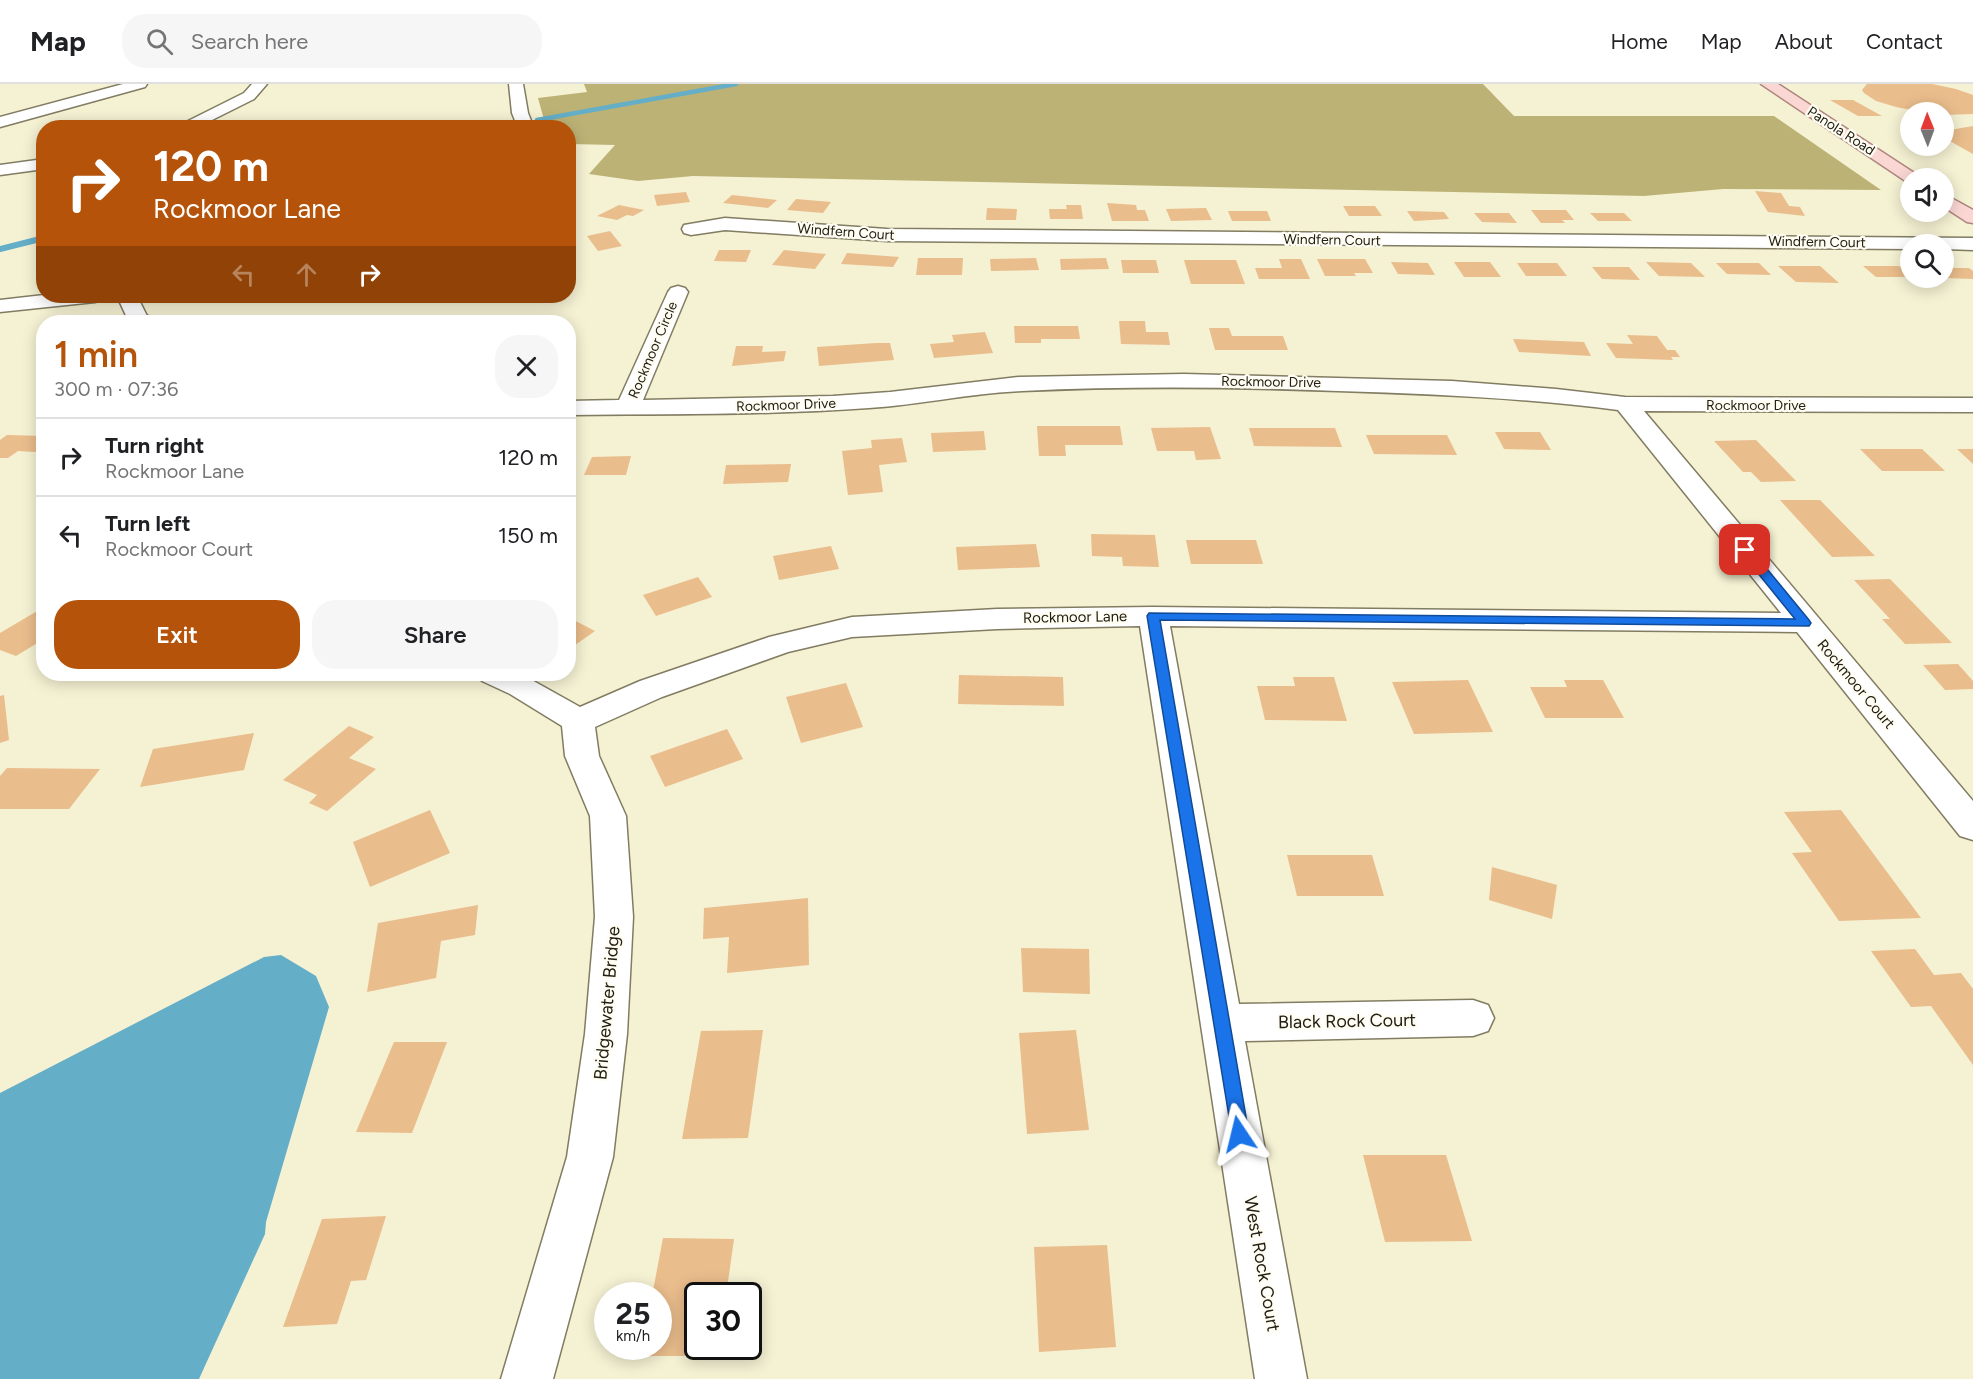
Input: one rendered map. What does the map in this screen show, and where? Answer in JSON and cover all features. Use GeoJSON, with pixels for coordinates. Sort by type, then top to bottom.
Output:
{"type":"FeatureCollection","features":[{"type":"Feature","properties":{"kind":"main road","name":"Panola Road"},"geometry":{"type":"LineString","coordinates":[[1768,84],[1900,170]]}},
{"type":"Feature","properties":{"kind":"main road"},"geometry":{"type":"LineString","coordinates":[[1954,206],[1973,218]]}},
{"type":"Feature","properties":{"kind":"street"},"geometry":{"type":"LineString","coordinates":[[0,122],[140,84]]}},
{"type":"Feature","properties":{"kind":"street"},"geometry":{"type":"LineString","coordinates":[[199,120],[249,96],[260,84]]}},
{"type":"Feature","properties":{"kind":"street"},"geometry":{"type":"LineString","coordinates":[[516,84],[523,120]]}},
{"type":"Feature","properties":{"kind":"street"},"geometry":{"type":"LineString","coordinates":[[0,170],[36,165]]}},
{"type":"Feature","properties":{"kind":"street","name":"Windfern Court"},"geometry":{"type":"LineString","coordinates":[[691,229],[725,224],[887,235],[1973,244]]}},
{"type":"Feature","properties":{"kind":"street","name":"Rockmoor Circle"},"geometry":{"type":"LineString","coordinates":[[628,408],[678,292]]}},
{"type":"Feature","properties":{"kind":"street"},"geometry":{"type":"LineString","coordinates":[[0,306],[36,302]]}},
{"type":"Feature","properties":{"kind":"street","name":"Rockmoor Drive"},"geometry":{"type":"LineString","coordinates":[[576,408],[788,406],[865,402],[969,388],[1019,384],[1256,381],[1462,387],[1578,397],[1625,404],[1973,405]]}},
{"type":"Feature","properties":{"kind":"street","name":"Rockmoor Court"},"geometry":{"type":"LineString","coordinates":[[1625,404],[1973,826]]}},
{"type":"Feature","properties":{"kind":"street","name":"Rockmoor Lane"},"geometry":{"type":"LineString","coordinates":[[578,721],[651,689],[780,644],[852,627],[997,619],[1153,616],[1805,623]]}},
{"type":"Feature","properties":{"kind":"street","name":"West Rock Court"},"geometry":{"type":"LineString","coordinates":[[1153,616],[1281,1379]]}},
{"type":"Feature","properties":{"kind":"street"},"geometry":{"type":"LineString","coordinates":[[509,681],[578,721]]}},
{"type":"Feature","properties":{"kind":"street","name":"Bridgewater Bridge"},"geometry":{"type":"LineString","coordinates":[[527,1379],[590,1157],[606,1034],[614,917],[608,816],[582,756],[578,721]]}},
{"type":"Feature","properties":{"kind":"street","name":"Black Rock Court"},"geometry":{"type":"LineString","coordinates":[[1220,1023],[1473,1018]]}},
{"type":"Feature","properties":{"kind":"shaded area"},"geometry":{"type":"Polygon","coordinates":[[[584,84],[1483,84],[1514,116],[1774,116],[1881,190],[1723,189],[1644,196],[693,176],[638,181],[589,174],[615,145],[576,144],[576,120],[544,120],[538,98],[587,92],[584,84]]]}},
{"type":"Feature","properties":{"kind":"water"},"geometry":{"type":"Polygon","coordinates":[[[281,955],[316,976],[329,1007],[266,1222],[265,1234],[199,1379],[0,1379],[0,1093],[264,957],[281,955]]]}},
{"type":"Feature","properties":{"kind":"building"},"geometry":{"type":"Polygon","coordinates":[[[1867,84],[1932,84],[1956,89],[1973,95],[1973,114],[1954,115],[1954,102],[1900,102],[1900,108],[1896,107],[1876,101],[1862,90],[1867,84]]]}},
{"type":"Feature","properties":{"kind":"building"},"geometry":{"type":"Polygon","coordinates":[[[1830,100],[1853,100],[1882,116],[1858,116],[1830,100]]]}},
{"type":"Feature","properties":{"kind":"building"},"geometry":{"type":"Polygon","coordinates":[[[1973,126],[1973,154],[1954,143],[1954,129],[1973,126]]]}},
{"type":"Feature","properties":{"kind":"building"},"geometry":{"type":"Polygon","coordinates":[[[1755,191],[1781,193],[1789,206],[1800,207],[1805,216],[1768,212],[1755,191]]]}},
{"type":"Feature","properties":{"kind":"building"},"geometry":{"type":"Polygon","coordinates":[[[686,192],[690,202],[657,206],[654,195],[686,192]]]}},
{"type":"Feature","properties":{"kind":"building"},"geometry":{"type":"Polygon","coordinates":[[[732,195],[777,200],[768,208],[723,203],[732,195]]]}},
{"type":"Feature","properties":{"kind":"building"},"geometry":{"type":"Polygon","coordinates":[[[796,199],[831,202],[823,213],[787,210],[796,199]]]}},
{"type":"Feature","properties":{"kind":"building"},"geometry":{"type":"Polygon","coordinates":[[[1107,203],[1136,205],[1137,210],[1145,210],[1149,221],[1112,221],[1107,203]]]}},
{"type":"Feature","properties":{"kind":"building"},"geometry":{"type":"Polygon","coordinates":[[[619,205],[644,210],[633,216],[627,215],[617,220],[597,216],[619,205]]]}},
{"type":"Feature","properties":{"kind":"building"},"geometry":{"type":"Polygon","coordinates":[[[1066,205],[1081,205],[1083,219],[1050,219],[1049,209],[1067,209],[1066,205]]]}},
{"type":"Feature","properties":{"kind":"building"},"geometry":{"type":"Polygon","coordinates":[[[1343,206],[1375,206],[1382,216],[1349,216],[1343,206]]]}},
{"type":"Feature","properties":{"kind":"building"},"geometry":{"type":"Polygon","coordinates":[[[987,208],[1017,209],[1016,220],[986,220],[987,208]]]}},
{"type":"Feature","properties":{"kind":"building"},"geometry":{"type":"Polygon","coordinates":[[[1206,208],[1212,220],[1171,221],[1166,209],[1206,208]]]}},
{"type":"Feature","properties":{"kind":"building"},"geometry":{"type":"Polygon","coordinates":[[[1531,210],[1566,210],[1574,220],[1562,220],[1565,223],[1541,223],[1531,210]]]}},
{"type":"Feature","properties":{"kind":"building"},"geometry":{"type":"Polygon","coordinates":[[[1228,211],[1267,211],[1271,221],[1232,221],[1228,211]]]}},
{"type":"Feature","properties":{"kind":"building"},"geometry":{"type":"Polygon","coordinates":[[[1407,211],[1444,212],[1449,219],[1414,221],[1407,211]]]}},
{"type":"Feature","properties":{"kind":"building"},"geometry":{"type":"Polygon","coordinates":[[[1474,213],[1509,213],[1517,223],[1482,222],[1474,213]]]}},
{"type":"Feature","properties":{"kind":"building"},"geometry":{"type":"Polygon","coordinates":[[[1590,213],[1624,213],[1632,221],[1598,221],[1590,213]]]}},
{"type":"Feature","properties":{"kind":"building"},"geometry":{"type":"Polygon","coordinates":[[[610,231],[622,246],[598,251],[587,236],[610,231]]]}},
{"type":"Feature","properties":{"kind":"building"},"geometry":{"type":"Polygon","coordinates":[[[719,250],[751,250],[746,262],[714,261],[719,250]]]}},
{"type":"Feature","properties":{"kind":"building"},"geometry":{"type":"Polygon","coordinates":[[[784,250],[826,254],[815,269],[772,265],[784,250]]]}},
{"type":"Feature","properties":{"kind":"building"},"geometry":{"type":"Polygon","coordinates":[[[847,253],[899,257],[893,267],[841,264],[847,253]]]}},
{"type":"Feature","properties":{"kind":"building"},"geometry":{"type":"Polygon","coordinates":[[[918,258],[963,258],[962,275],[916,275],[918,258]]]}},
{"type":"Feature","properties":{"kind":"building"},"geometry":{"type":"Polygon","coordinates":[[[1036,258],[1039,270],[991,271],[990,259],[1036,258]]]}},
{"type":"Feature","properties":{"kind":"building"},"geometry":{"type":"Polygon","coordinates":[[[1106,258],[1109,269],[1061,270],[1060,259],[1106,258]]]}},
{"type":"Feature","properties":{"kind":"building"},"geometry":{"type":"Polygon","coordinates":[[[1279,259],[1301,259],[1310,279],[1259,279],[1255,268],[1282,268],[1279,259]]]}},
{"type":"Feature","properties":{"kind":"building"},"geometry":{"type":"Polygon","coordinates":[[[1317,259],[1365,259],[1373,273],[1354,273],[1356,276],[1325,276],[1317,259]]]}},
{"type":"Feature","properties":{"kind":"building"},"geometry":{"type":"Polygon","coordinates":[[[1121,260],[1156,260],[1159,273],[1123,273],[1121,260]]]}},
{"type":"Feature","properties":{"kind":"building"},"geometry":{"type":"Polygon","coordinates":[[[1184,260],[1236,260],[1245,284],[1191,284],[1184,260]]]}},
{"type":"Feature","properties":{"kind":"building"},"geometry":{"type":"Polygon","coordinates":[[[1391,262],[1428,263],[1435,275],[1398,274],[1391,262]]]}},
{"type":"Feature","properties":{"kind":"building"},"geometry":{"type":"Polygon","coordinates":[[[1454,262],[1490,262],[1501,277],[1464,277],[1454,262]]]}},
{"type":"Feature","properties":{"kind":"building"},"geometry":{"type":"Polygon","coordinates":[[[1646,262],[1691,263],[1705,277],[1659,276],[1646,262]]]}},
{"type":"Feature","properties":{"kind":"building"},"geometry":{"type":"Polygon","coordinates":[[[1517,263],[1557,263],[1567,276],[1526,276],[1517,263]]]}},
{"type":"Feature","properties":{"kind":"building"},"geometry":{"type":"Polygon","coordinates":[[[1716,263],[1759,263],[1771,275],[1727,274],[1716,263]]]}},
{"type":"Feature","properties":{"kind":"building"},"geometry":{"type":"Polygon","coordinates":[[[1778,266],[1820,266],[1839,283],[1796,282],[1778,266]]]}},
{"type":"Feature","properties":{"kind":"building"},"geometry":{"type":"Polygon","coordinates":[[[1863,266],[1900,267],[1900,277],[1876,277],[1863,266]]]}},
{"type":"Feature","properties":{"kind":"building"},"geometry":{"type":"Polygon","coordinates":[[[1592,267],[1629,267],[1640,280],[1602,279],[1592,267]]]}},
{"type":"Feature","properties":{"kind":"building"},"geometry":{"type":"Polygon","coordinates":[[[1954,268],[1969,268],[1973,271],[1973,279],[1954,278],[1954,268]]]}},
{"type":"Feature","properties":{"kind":"building"},"geometry":{"type":"Polygon","coordinates":[[[1119,321],[1145,321],[1146,332],[1168,332],[1170,345],[1121,344],[1119,321]]]}},
{"type":"Feature","properties":{"kind":"building"},"geometry":{"type":"Polygon","coordinates":[[[1014,326],[1078,326],[1080,339],[1041,339],[1041,343],[1015,343],[1014,326]]]}},
{"type":"Feature","properties":{"kind":"building"},"geometry":{"type":"Polygon","coordinates":[[[1209,328],[1229,328],[1232,336],[1283,336],[1288,350],[1215,350],[1209,328]]]}},
{"type":"Feature","properties":{"kind":"building"},"geometry":{"type":"Polygon","coordinates":[[[985,332],[993,353],[934,358],[930,344],[954,342],[952,335],[985,332]]]}},
{"type":"Feature","properties":{"kind":"building"},"geometry":{"type":"Polygon","coordinates":[[[1627,335],[1657,336],[1667,350],[1675,350],[1680,357],[1671,357],[1673,360],[1616,358],[1606,343],[1633,344],[1627,335]]]}},
{"type":"Feature","properties":{"kind":"building"},"geometry":{"type":"Polygon","coordinates":[[[1513,339],[1584,342],[1591,356],[1519,352],[1513,339]]]}},
{"type":"Feature","properties":{"kind":"building"},"geometry":{"type":"Polygon","coordinates":[[[890,343],[894,360],[819,366],[817,347],[890,343]]]}},
{"type":"Feature","properties":{"kind":"building"},"geometry":{"type":"Polygon","coordinates":[[[736,346],[763,346],[762,352],[786,351],[784,361],[732,366],[736,346]]]}},
{"type":"Feature","properties":{"kind":"building"},"geometry":{"type":"Polygon","coordinates":[[[1037,426],[1120,426],[1123,445],[1065,445],[1066,456],[1039,456],[1037,426]]]}},
{"type":"Feature","properties":{"kind":"building"},"geometry":{"type":"Polygon","coordinates":[[[1210,427],[1221,459],[1196,460],[1194,451],[1157,451],[1151,428],[1210,427]]]}},
{"type":"Feature","properties":{"kind":"building"},"geometry":{"type":"Polygon","coordinates":[[[1249,428],[1335,428],[1342,447],[1254,446],[1249,428]]]}},
{"type":"Feature","properties":{"kind":"building"},"geometry":{"type":"Polygon","coordinates":[[[984,431],[986,450],[933,452],[931,433],[984,431]]]}},
{"type":"Feature","properties":{"kind":"building"},"geometry":{"type":"Polygon","coordinates":[[[1495,432],[1540,432],[1551,450],[1504,449],[1495,432]]]}},
{"type":"Feature","properties":{"kind":"building"},"geometry":{"type":"Polygon","coordinates":[[[7,435],[36,436],[36,451],[18,451],[8,458],[0,458],[0,440],[7,435]]]}},
{"type":"Feature","properties":{"kind":"building"},"geometry":{"type":"Polygon","coordinates":[[[1366,435],[1447,435],[1457,455],[1374,454],[1366,435]]]}},
{"type":"Feature","properties":{"kind":"building"},"geometry":{"type":"Polygon","coordinates":[[[902,438],[907,462],[879,465],[883,492],[848,495],[842,451],[872,448],[871,440],[902,438]]]}},
{"type":"Feature","properties":{"kind":"building"},"geometry":{"type":"Polygon","coordinates":[[[1756,440],[1796,481],[1761,482],[1751,472],[1743,472],[1714,441],[1756,440]]]}},
{"type":"Feature","properties":{"kind":"building"},"geometry":{"type":"Polygon","coordinates":[[[1860,449],[1922,449],[1945,471],[1882,471],[1860,449]]]}},
{"type":"Feature","properties":{"kind":"building"},"geometry":{"type":"Polygon","coordinates":[[[1957,449],[1973,449],[1973,464],[1957,449]]]}},
{"type":"Feature","properties":{"kind":"building"},"geometry":{"type":"Polygon","coordinates":[[[631,456],[626,475],[584,475],[592,457],[631,456]]]}},
{"type":"Feature","properties":{"kind":"building"},"geometry":{"type":"Polygon","coordinates":[[[791,464],[788,482],[723,484],[726,465],[791,464]]]}},
{"type":"Feature","properties":{"kind":"building"},"geometry":{"type":"Polygon","coordinates":[[[1780,500],[1820,500],[1875,556],[1832,557],[1780,500]]]}},
{"type":"Feature","properties":{"kind":"building"},"geometry":{"type":"Polygon","coordinates":[[[1091,534],[1155,535],[1159,567],[1123,566],[1122,557],[1092,556],[1091,534]]]}},
{"type":"Feature","properties":{"kind":"building"},"geometry":{"type":"Polygon","coordinates":[[[1186,540],[1256,540],[1263,564],[1191,564],[1186,540]]]}},
{"type":"Feature","properties":{"kind":"building"},"geometry":{"type":"Polygon","coordinates":[[[1036,544],[1040,567],[958,570],[956,547],[1036,544]]]}},
{"type":"Feature","properties":{"kind":"building"},"geometry":{"type":"Polygon","coordinates":[[[831,546],[839,569],[779,580],[773,556],[831,546]]]}},
{"type":"Feature","properties":{"kind":"building"},"geometry":{"type":"Polygon","coordinates":[[[698,577],[712,597],[656,616],[643,595],[698,577]]]}},
{"type":"Feature","properties":{"kind":"building"},"geometry":{"type":"Polygon","coordinates":[[[1890,579],[1952,643],[1905,644],[1882,619],[1890,619],[1854,580],[1890,579]]]}},
{"type":"Feature","properties":{"kind":"building"},"geometry":{"type":"Polygon","coordinates":[[[36,612],[36,644],[16,656],[0,650],[0,633],[36,612]]]}},
{"type":"Feature","properties":{"kind":"building"},"geometry":{"type":"Polygon","coordinates":[[[576,621],[595,631],[576,644],[576,621]]]}},
{"type":"Feature","properties":{"kind":"building"},"geometry":{"type":"Polygon","coordinates":[[[1958,664],[1973,681],[1973,689],[1945,690],[1923,665],[1958,664]]]}},
{"type":"Feature","properties":{"kind":"building"},"geometry":{"type":"Polygon","coordinates":[[[959,675],[1063,677],[1064,706],[958,704],[959,675]]]}},
{"type":"Feature","properties":{"kind":"building"},"geometry":{"type":"Polygon","coordinates":[[[1293,677],[1334,677],[1347,721],[1265,720],[1257,686],[1295,686],[1293,677]]]}},
{"type":"Feature","properties":{"kind":"building"},"geometry":{"type":"Polygon","coordinates":[[[1468,680],[1493,732],[1414,734],[1392,682],[1468,680]]]}},
{"type":"Feature","properties":{"kind":"building"},"geometry":{"type":"Polygon","coordinates":[[[1564,680],[1603,680],[1624,718],[1545,718],[1530,687],[1567,687],[1564,680]]]}},
{"type":"Feature","properties":{"kind":"building"},"geometry":{"type":"Polygon","coordinates":[[[846,683],[863,727],[801,743],[786,697],[846,683]]]}},
{"type":"Feature","properties":{"kind":"building"},"geometry":{"type":"Polygon","coordinates":[[[4,695],[9,740],[0,743],[0,696],[4,695]]]}},
{"type":"Feature","properties":{"kind":"building"},"geometry":{"type":"Polygon","coordinates":[[[349,726],[374,737],[349,758],[376,769],[327,811],[309,803],[317,795],[283,780],[349,726]]]}},
{"type":"Feature","properties":{"kind":"building"},"geometry":{"type":"Polygon","coordinates":[[[727,729],[743,759],[665,787],[650,756],[727,729]]]}},
{"type":"Feature","properties":{"kind":"building"},"geometry":{"type":"Polygon","coordinates":[[[254,733],[244,770],[140,787],[153,749],[254,733]]]}},
{"type":"Feature","properties":{"kind":"building"},"geometry":{"type":"Polygon","coordinates":[[[7,768],[100,769],[69,809],[0,809],[0,776],[7,768]]]}},
{"type":"Feature","properties":{"kind":"building"},"geometry":{"type":"Polygon","coordinates":[[[430,810],[450,853],[370,887],[353,842],[430,810]]]}},
{"type":"Feature","properties":{"kind":"building"},"geometry":{"type":"Polygon","coordinates":[[[1841,810],[1921,918],[1839,921],[1792,853],[1812,852],[1784,812],[1841,810]]]}},
{"type":"Feature","properties":{"kind":"building"},"geometry":{"type":"Polygon","coordinates":[[[1287,855],[1372,855],[1384,896],[1297,896],[1287,855]]]}},
{"type":"Feature","properties":{"kind":"building"},"geometry":{"type":"Polygon","coordinates":[[[1492,867],[1557,885],[1552,919],[1489,900],[1492,867]]]}},
{"type":"Feature","properties":{"kind":"building"},"geometry":{"type":"Polygon","coordinates":[[[808,898],[809,965],[727,973],[729,937],[703,939],[704,908],[808,898]]]}},
{"type":"Feature","properties":{"kind":"building"},"geometry":{"type":"Polygon","coordinates":[[[478,905],[475,935],[441,941],[436,978],[367,992],[378,923],[478,905]]]}},
{"type":"Feature","properties":{"kind":"building"},"geometry":{"type":"Polygon","coordinates":[[[1021,948],[1089,949],[1090,994],[1023,992],[1021,948]]]}},
{"type":"Feature","properties":{"kind":"building"},"geometry":{"type":"Polygon","coordinates":[[[1915,949],[1934,975],[1961,973],[1973,989],[1973,1065],[1931,1006],[1911,1007],[1871,951],[1915,949]]]}},
{"type":"Feature","properties":{"kind":"building"},"geometry":{"type":"Polygon","coordinates":[[[763,1030],[748,1138],[682,1139],[701,1031],[763,1030]]]}},
{"type":"Feature","properties":{"kind":"building"},"geometry":{"type":"Polygon","coordinates":[[[1076,1030],[1089,1130],[1027,1134],[1019,1033],[1076,1030]]]}},
{"type":"Feature","properties":{"kind":"building"},"geometry":{"type":"Polygon","coordinates":[[[394,1042],[447,1042],[412,1133],[356,1132],[394,1042]]]}},
{"type":"Feature","properties":{"kind":"building"},"geometry":{"type":"Polygon","coordinates":[[[1363,1155],[1446,1155],[1472,1241],[1385,1242],[1363,1155]]]}},
{"type":"Feature","properties":{"kind":"building"},"geometry":{"type":"Polygon","coordinates":[[[386,1216],[366,1280],[351,1281],[337,1324],[283,1327],[322,1219],[386,1216]]]}},
{"type":"Feature","properties":{"kind":"building"},"geometry":{"type":"Polygon","coordinates":[[[663,1238],[734,1239],[728,1282],[684,1282],[684,1356],[672,1356],[672,1282],[655,1282],[663,1238]]]}},
{"type":"Feature","properties":{"kind":"building"},"geometry":{"type":"Polygon","coordinates":[[[1107,1245],[1116,1347],[1039,1352],[1034,1247],[1107,1245]]]}},
{"type":"Feature","properties":{"kind":"waterway"},"geometry":{"type":"LineString","coordinates":[[537,120],[736,84]]}},
{"type":"Feature","properties":{"kind":"waterway"},"geometry":{"type":"LineString","coordinates":[[0,249],[36,240]]}},
{"type":"Feature","properties":{"kind":"route"},"geometry":{"type":"LineString","coordinates":[[1239,1134],[1153,616],[1805,623],[1745,550]]}}]}
